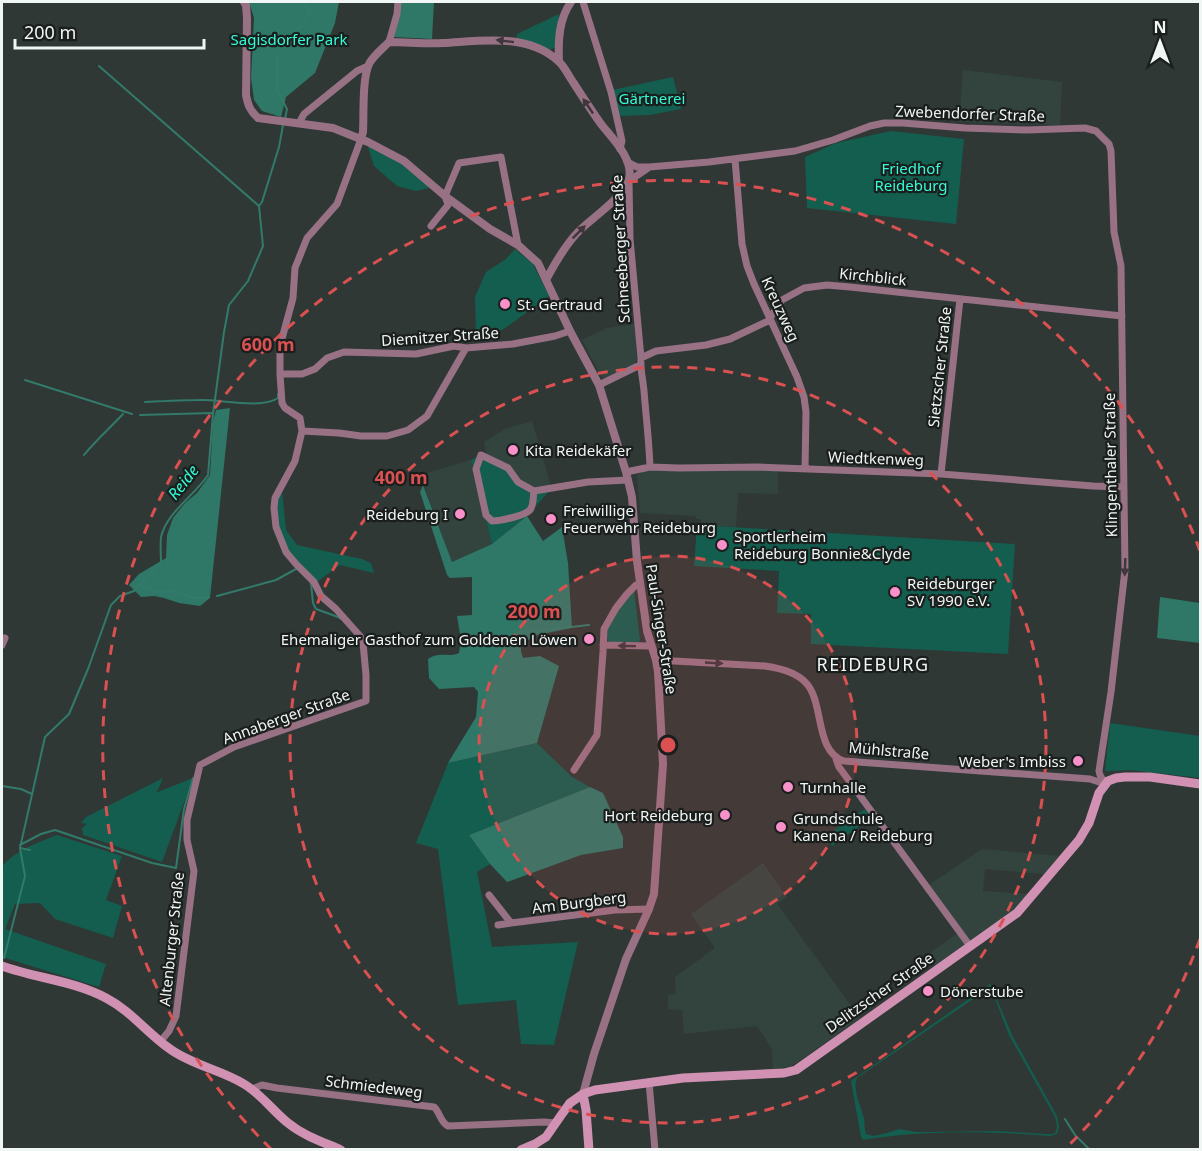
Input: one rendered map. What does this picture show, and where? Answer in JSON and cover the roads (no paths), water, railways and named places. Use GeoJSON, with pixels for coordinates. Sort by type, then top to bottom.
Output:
{"type":"FeatureCollection","features":[{"type":"Feature","properties":{"kind":"main road"},"geometry":{"type":"LineString","coordinates":[[1100,780],[1132,777],[1167,778],[1200,784]]}},
{"type":"Feature","properties":{"kind":"main road","name":"Delitzscher Straße"},"geometry":{"type":"LineString","coordinates":[[583,1094],[595,1090],[683,1078],[792,1072],[1023,907],[1079,840],[1089,823],[1099,793],[1100,780]]}},
{"type":"Feature","properties":{"kind":"main road"},"geometry":{"type":"LineString","coordinates":[[2,966],[104,996],[130,1013],[171,1050],[252,1089],[298,1130],[341,1149]]}},
{"type":"Feature","properties":{"kind":"main road"},"geometry":{"type":"LineString","coordinates":[[521,1149],[546,1137],[566,1108],[583,1094],[589,1149]]}},
{"type":"Feature","properties":{"kind":"street","name":"Paul-Singer-Straße"},"geometry":{"type":"LineString","coordinates":[[244,2],[247,18],[246,95],[252,113],[258,118],[333,128],[361,139],[404,161],[490,229],[518,245],[538,263],[599,385],[632,497],[640,585],[647,631],[658,672],[663,764],[654,894],[650,909],[626,958],[583,1094]]}},
{"type":"Feature","properties":{"kind":"street"},"geometry":{"type":"LineString","coordinates":[[313,431],[282,403],[280,346],[293,298],[295,268],[307,238],[337,204],[361,139],[368,66],[388,42],[397,14],[398,2]]}},
{"type":"Feature","properties":{"kind":"street"},"geometry":{"type":"LineString","coordinates":[[559,61],[560,26],[571,2]]}},
{"type":"Feature","properties":{"kind":"street","name":"Schneeberger Straße"},"geometry":{"type":"LineString","coordinates":[[583,2],[611,92],[622,141],[620,149],[629,168],[630,239],[650,467]]}},
{"type":"Feature","properties":{"kind":"street"},"geometry":{"type":"LineString","coordinates":[[388,42],[441,43],[496,40],[527,44],[546,52],[559,61],[588,106],[620,149]]}},
{"type":"Feature","properties":{"kind":"street"},"geometry":{"type":"LineString","coordinates":[[290,123],[357,71],[368,66]]}},
{"type":"Feature","properties":{"kind":"street","name":"Zwebendorfer Straße"},"geometry":{"type":"LineString","coordinates":[[627,162],[637,167],[649,167],[795,152],[884,123],[1027,130],[1085,128],[1096,131],[1109,144]]}},
{"type":"Feature","properties":{"kind":"street","name":"Klingenthaler Straße"},"geometry":{"type":"LineString","coordinates":[[1100,780],[1125,570],[1121,266],[1114,232],[1109,144]]}},
{"type":"Feature","properties":{"kind":"street"},"geometry":{"type":"LineString","coordinates":[[430,226],[448,205],[446,196],[459,163],[501,158],[518,245]]}},
{"type":"Feature","properties":{"kind":"street","name":"Kreuzweg"},"geometry":{"type":"LineString","coordinates":[[735,159],[743,251],[754,284],[797,376],[804,397],[805,469]]}},
{"type":"Feature","properties":{"kind":"street","name":"Zwebendorfer Straße"},"geometry":{"type":"LineString","coordinates":[[546,280],[570,241],[579,231],[610,204],[629,181],[649,167]]}},
{"type":"Feature","properties":{"kind":"street","name":"Kirchblick"},"geometry":{"type":"LineString","coordinates":[[640,362],[648,353],[718,343],[741,334],[768,321],[782,300],[804,288],[816,286],[850,286],[1122,316]]}},
{"type":"Feature","properties":{"kind":"street","name":"Sietzscher Straße"},"geometry":{"type":"LineString","coordinates":[[941,474],[960,299]]}},
{"type":"Feature","properties":{"kind":"street","name":"Diemitzer Straße"},"geometry":{"type":"LineString","coordinates":[[280,374],[302,374],[315,369],[327,358],[344,352],[416,354],[454,346],[466,348],[513,344],[570,331]]}},
{"type":"Feature","properties":{"kind":"street"},"geometry":{"type":"LineString","coordinates":[[302,431],[387,436],[408,430],[427,416],[466,348]]}},
{"type":"Feature","properties":{"kind":"street"},"geometry":{"type":"LineString","coordinates":[[599,385],[640,362]]}},
{"type":"Feature","properties":{"kind":"street","name":"Annaberger Straße"},"geometry":{"type":"LineString","coordinates":[[200,765],[234,747],[366,700],[363,643],[360,636],[321,596],[314,582],[286,552],[276,527],[275,498],[295,460],[302,431],[300,417]]}},
{"type":"Feature","properties":{"kind":"street"},"geometry":{"type":"LineString","coordinates":[[534,490],[532,506],[527,512],[492,521],[486,515],[476,470],[481,455],[507,468],[518,482],[534,490],[627,476]]}},
{"type":"Feature","properties":{"kind":"street","name":"Wiedtkenweg"},"geometry":{"type":"LineString","coordinates":[[627,476],[650,467],[758,467],[941,474],[1125,487]]}},
{"type":"Feature","properties":{"kind":"street"},"geometry":{"type":"LineString","coordinates":[[574,770],[597,735],[603,629],[627,594],[636,585],[640,585]]}},
{"type":"Feature","properties":{"kind":"street"},"geometry":{"type":"LineString","coordinates":[[603,645],[651,646]]}},
{"type":"Feature","properties":{"kind":"street","name":"Mühlstraße"},"geometry":{"type":"LineString","coordinates":[[656,660],[775,667],[793,674],[810,689],[829,750],[836,759],[1100,780]]}},
{"type":"Feature","properties":{"kind":"street"},"geometry":{"type":"LineString","coordinates":[[836,759],[839,767],[970,946]]}},
{"type":"Feature","properties":{"kind":"street","name":"Altenburger Straße"},"geometry":{"type":"LineString","coordinates":[[160,1042],[170,1031],[176,1016],[194,871],[187,840],[187,820],[200,765]]}},
{"type":"Feature","properties":{"kind":"street"},"geometry":{"type":"LineString","coordinates":[[489,895],[511,923]]}},
{"type":"Feature","properties":{"kind":"street","name":"Am Burgberg"},"geometry":{"type":"LineString","coordinates":[[498,925],[615,910],[650,909]]}},
{"type":"Feature","properties":{"kind":"street"},"geometry":{"type":"LineString","coordinates":[[649,1082],[655,1149]]}},
{"type":"Feature","properties":{"kind":"street","name":"Schmiedeweg"},"geometry":{"type":"LineString","coordinates":[[252,1089],[262,1085],[434,1107],[444,1123],[448,1125],[555,1123]]}},
{"type":"Feature","properties":{"kind":"waterway","name":"Reide"},"geometry":{"type":"LineString","coordinates":[[285,119],[287,109],[277,90],[277,56],[311,11],[302,2]]}},
{"type":"Feature","properties":{"kind":"waterway"},"geometry":{"type":"LineString","coordinates":[[99,66],[259,206]]}},
{"type":"Feature","properties":{"kind":"waterway","name":"Reide"},"geometry":{"type":"LineString","coordinates":[[4,958],[25,876],[20,848],[45,737],[69,714],[111,605],[120,596],[134,591],[161,562],[161,537],[164,528],[208,475],[213,414],[229,305],[248,281],[263,246],[259,206],[279,147],[283,125]]}},
{"type":"Feature","properties":{"kind":"waterway"},"geometry":{"type":"LineString","coordinates":[[25,380],[132,414]]}},
{"type":"Feature","properties":{"kind":"waterway","name":"Reide"},"geometry":{"type":"LineString","coordinates":[[145,402],[203,400],[263,403],[278,398],[278,394]]}},
{"type":"Feature","properties":{"kind":"waterway"},"geometry":{"type":"LineString","coordinates":[[140,415],[212,413]]}},
{"type":"Feature","properties":{"kind":"waterway"},"geometry":{"type":"LineString","coordinates":[[84,455],[123,414]]}},
{"type":"Feature","properties":{"kind":"waterway"},"geometry":{"type":"LineString","coordinates":[[217,596],[276,580],[296,569]]}},
{"type":"Feature","properties":{"kind":"waterway"},"geometry":{"type":"LineString","coordinates":[[311,583],[313,603],[316,609],[341,619]]}},
{"type":"Feature","properties":{"kind":"waterway"},"geometry":{"type":"LineString","coordinates":[[142,586],[156,592],[177,591],[187,596],[208,598]]}},
{"type":"Feature","properties":{"kind":"waterway"},"geometry":{"type":"LineString","coordinates":[[479,630],[479,641],[520,633],[589,625]]}},
{"type":"Feature","properties":{"kind":"waterway"},"geometry":{"type":"LineString","coordinates":[[20,845],[41,834],[55,830],[152,863],[176,868],[184,809],[193,778]]}},
{"type":"Feature","properties":{"kind":"waterway"},"geometry":{"type":"LineString","coordinates":[[2,786],[21,789],[32,794]]}},
{"type":"Feature","properties":{"kind":"waterway"},"geometry":{"type":"LineString","coordinates":[[20,848],[30,850]]}},
{"type":"Feature","properties":{"kind":"waterway"},"geometry":{"type":"LineString","coordinates":[[1065,1119],[1075,1135],[1090,1150]]}},
{"type":"Feature","properties":{"kind":"place","name":"St. Gertraud"},"geometry":{"type":"Point","coordinates":[505,304]}},
{"type":"Feature","properties":{"kind":"place","name":"Kita Reidekäfer"},"geometry":{"type":"Point","coordinates":[513,450]}},
{"type":"Feature","properties":{"kind":"place","name":"Reideburg I"},"geometry":{"type":"Point","coordinates":[460,514]}},
{"type":"Feature","properties":{"kind":"place","name":"Freiwillige Feuerwehr Reideburg"},"geometry":{"type":"Point","coordinates":[551,519]}},
{"type":"Feature","properties":{"kind":"place","name":"Sportlerheim Reideburg Bonnie&Clyde"},"geometry":{"type":"Point","coordinates":[722,545]}},
{"type":"Feature","properties":{"kind":"place","name":"Reideburger SV 1990 e.V."},"geometry":{"type":"Point","coordinates":[895,592]}},
{"type":"Feature","properties":{"kind":"place","name":"Ehemaliger Gasthof zum Goldenen Löwen"},"geometry":{"type":"Point","coordinates":[589,639]}},
{"type":"Feature","properties":{"kind":"place","name":"Weber's Imbiss"},"geometry":{"type":"Point","coordinates":[1078,761]}},
{"type":"Feature","properties":{"kind":"place","name":"Turnhalle"},"geometry":{"type":"Point","coordinates":[788,787]}},
{"type":"Feature","properties":{"kind":"place","name":"Hort Reideburg"},"geometry":{"type":"Point","coordinates":[725,815]}},
{"type":"Feature","properties":{"kind":"place","name":"Grundschule Kanena / Reideburg"},"geometry":{"type":"Point","coordinates":[781,827]}},
{"type":"Feature","properties":{"kind":"place","name":"Dönerstube"},"geometry":{"type":"Point","coordinates":[928,991]}},
{"type":"Feature","properties":{"kind":"district","name":"REIDEBURG"},"geometry":{"type":"Point","coordinates":[873,664]}},
{"type":"Feature","properties":{"kind":"park label","name":"Sagisdorfer Park"},"geometry":{"type":"Point","coordinates":[289,39]}},
{"type":"Feature","properties":{"kind":"park label","name":"Gärtnerei"},"geometry":{"type":"Point","coordinates":[652,98]}},
{"type":"Feature","properties":{"kind":"park label","name":"Friedhof Reideburg"},"geometry":{"type":"Point","coordinates":[911,176]}}]}
